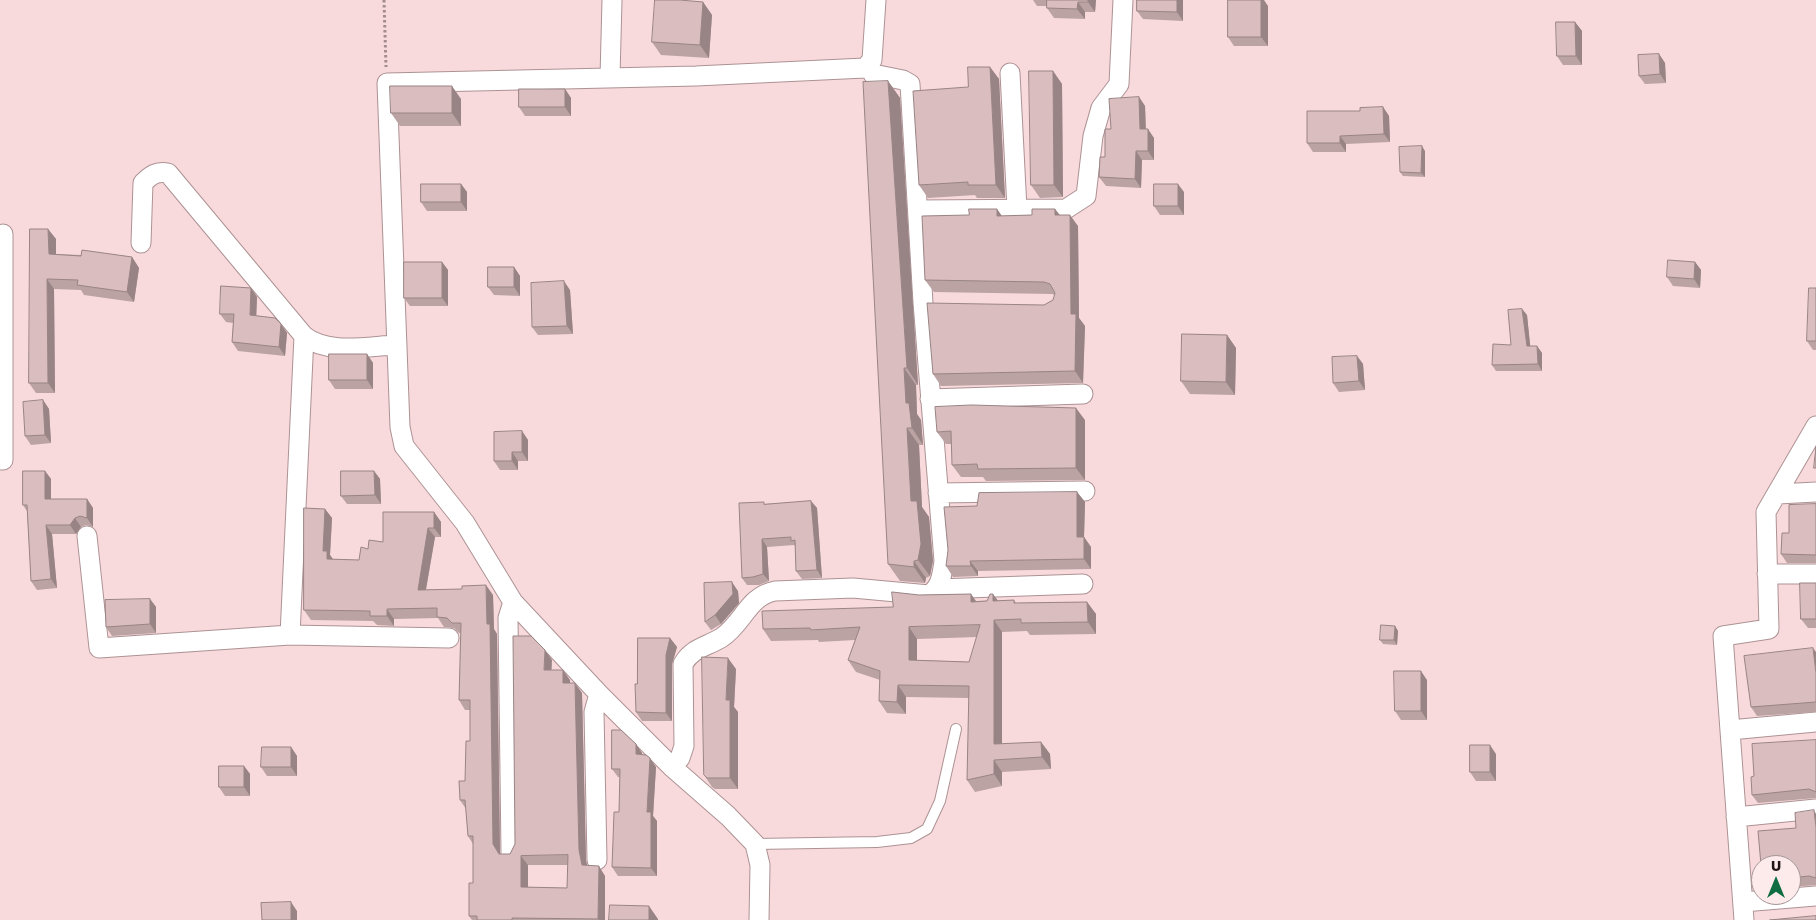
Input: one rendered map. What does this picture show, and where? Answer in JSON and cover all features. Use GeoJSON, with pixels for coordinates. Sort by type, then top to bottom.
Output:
{"type":"FeatureCollection","features":[{"type":"Feature","properties":{"kind":"street"},"geometry":{"type":"LineString","coordinates":[[610,77],[612,0]]}},
{"type":"Feature","properties":{"kind":"street"},"geometry":{"type":"LineString","coordinates":[[672,767],[680,758],[684,746],[683,664],[689,654],[720,638],[738,624],[758,597],[776,591],[853,588],[929,595],[937,588],[942,576],[944,561],[923,303],[910,84],[904,80],[874,74],[869,66],[874,42],[876,0]]}},
{"type":"Feature","properties":{"kind":"street"},"geometry":{"type":"LineString","coordinates":[[918,210],[1066,209],[1086,196],[1093,136],[1101,108],[1119,84],[1124,0]]}},
{"type":"Feature","properties":{"kind":"street"},"geometry":{"type":"LineString","coordinates":[[759,920],[760,865],[755,844],[728,816],[672,767],[599,694],[513,602],[465,523],[404,446],[400,427],[387,83],[696,76],[869,66]]}},
{"type":"Feature","properties":{"kind":"street"},"geometry":{"type":"LineString","coordinates":[[1010,73],[1017,209]]}},
{"type":"Feature","properties":{"kind":"street"},"geometry":{"type":"LineString","coordinates":[[141,243],[143,183],[150,175],[158,172],[168,173],[304,336],[314,344],[329,347],[397,345]]}},
{"type":"Feature","properties":{"kind":"street"},"geometry":{"type":"LineString","coordinates":[[0,460],[3,460],[3,234]]}},
{"type":"Feature","properties":{"kind":"street"},"geometry":{"type":"LineString","coordinates":[[923,303],[943,304]]}},
{"type":"Feature","properties":{"kind":"street"},"geometry":{"type":"LineString","coordinates":[[290,635],[304,336]]}},
{"type":"Feature","properties":{"kind":"street"},"geometry":{"type":"LineString","coordinates":[[930,399],[1083,394]]}},
{"type":"Feature","properties":{"kind":"street"},"geometry":{"type":"LineString","coordinates":[[1816,426],[1766,512],[1770,629],[1722,636],[1744,911],[1816,896]]}},
{"type":"Feature","properties":{"kind":"street"},"geometry":{"type":"LineString","coordinates":[[938,492],[1085,491]]}},
{"type":"Feature","properties":{"kind":"street"},"geometry":{"type":"LineString","coordinates":[[1778,494],[1816,492]]}},
{"type":"Feature","properties":{"kind":"street"},"geometry":{"type":"LineString","coordinates":[[87,536],[99,648],[290,635],[449,638]]}},
{"type":"Feature","properties":{"kind":"street"},"geometry":{"type":"LineString","coordinates":[[1767,574],[1816,574]]}},
{"type":"Feature","properties":{"kind":"street"},"geometry":{"type":"LineString","coordinates":[[937,588],[1083,584]]}},
{"type":"Feature","properties":{"kind":"street"},"geometry":{"type":"LineString","coordinates":[[511,854],[508,618],[513,602]]}},
{"type":"Feature","properties":{"kind":"street"},"geometry":{"type":"LineString","coordinates":[[596,860],[594,712],[599,694]]}},
{"type":"Feature","properties":{"kind":"street"},"geometry":{"type":"LineString","coordinates":[[1730,730],[1816,722]]}},
{"type":"Feature","properties":{"kind":"street"},"geometry":{"type":"LineString","coordinates":[[1736,817],[1816,809]]}},
{"type":"Feature","properties":{"kind":"lane"},"geometry":{"type":"LineString","coordinates":[[755,844],[877,842],[911,838],[927,829],[940,801],[956,729]]}},
{"type":"Feature","properties":{"kind":"path"},"geometry":{"type":"LineString","coordinates":[[384,0],[387,83]]}},
{"type":"Feature","properties":{"kind":"building"},"geometry":{"type":"Polygon","coordinates":[[[655,0],[703,2],[700,45],[652,42],[655,0]]]}},
{"type":"Feature","properties":{"kind":"building"},"geometry":{"type":"Polygon","coordinates":[[[1047,0],[1088,0],[1088,2],[1078,2],[1077,9],[1047,8],[1047,0]]]}},
{"type":"Feature","properties":{"kind":"building"},"geometry":{"type":"Polygon","coordinates":[[[1137,0],[1177,0],[1177,12],[1137,11],[1137,0]]]}},
{"type":"Feature","properties":{"kind":"building"},"geometry":{"type":"Polygon","coordinates":[[[1228,0],[1261,0],[1261,37],[1228,37],[1228,0]]]}},
{"type":"Feature","properties":{"kind":"building"},"geometry":{"type":"Polygon","coordinates":[[[1556,22],[1575,22],[1576,56],[1557,56],[1556,22]]]}},
{"type":"Feature","properties":{"kind":"building"},"geometry":{"type":"Polygon","coordinates":[[[1659,54],[1660,74],[1639,76],[1638,55],[1659,54]]]}},
{"type":"Feature","properties":{"kind":"building"},"geometry":{"type":"Polygon","coordinates":[[[968,67],[990,67],[996,185],[968,185],[968,182],[919,185],[913,91],[968,87],[968,67]]]}},
{"type":"Feature","properties":{"kind":"building"},"geometry":{"type":"Polygon","coordinates":[[[1029,71],[1053,71],[1054,185],[1031,185],[1029,71]]]}},
{"type":"Feature","properties":{"kind":"building"},"geometry":{"type":"Polygon","coordinates":[[[888,81],[907,368],[904,368],[906,403],[909,403],[912,428],[907,428],[911,501],[917,501],[921,544],[918,560],[914,561],[914,567],[888,564],[863,82],[888,81]]]}},
{"type":"Feature","properties":{"kind":"building"},"geometry":{"type":"Polygon","coordinates":[[[390,86],[452,86],[452,113],[391,113],[390,86]]]}},
{"type":"Feature","properties":{"kind":"building"},"geometry":{"type":"Polygon","coordinates":[[[519,89],[565,89],[565,107],[519,107],[519,89]]]}},
{"type":"Feature","properties":{"kind":"building"},"geometry":{"type":"Polygon","coordinates":[[[1139,97],[1140,129],[1148,129],[1148,151],[1136,151],[1135,179],[1099,177],[1100,157],[1105,157],[1105,129],[1111,129],[1109,99],[1139,97]]]}},
{"type":"Feature","properties":{"kind":"building"},"geometry":{"type":"Polygon","coordinates":[[[1383,107],[1384,134],[1340,136],[1340,143],[1307,143],[1307,111],[1360,111],[1360,108],[1383,107]]]}},
{"type":"Feature","properties":{"kind":"building"},"geometry":{"type":"Polygon","coordinates":[[[1422,146],[1421,173],[1400,172],[1399,147],[1422,146]]]}},
{"type":"Feature","properties":{"kind":"building"},"geometry":{"type":"Polygon","coordinates":[[[421,184],[461,184],[461,202],[421,202],[421,184]]]}},
{"type":"Feature","properties":{"kind":"building"},"geometry":{"type":"Polygon","coordinates":[[[1154,184],[1178,184],[1178,206],[1154,206],[1154,184]]]}},
{"type":"Feature","properties":{"kind":"building"},"geometry":{"type":"Polygon","coordinates":[[[969,209],[997,209],[997,216],[1032,215],[1032,209],[1055,209],[1055,215],[1070,215],[1071,314],[1076,314],[1075,371],[933,374],[927,303],[1044,305],[1053,300],[1055,293],[1050,284],[1044,282],[925,280],[922,216],[969,215],[969,209]]]}},
{"type":"Feature","properties":{"kind":"building"},"geometry":{"type":"Polygon","coordinates":[[[30,229],[48,229],[49,254],[81,256],[82,250],[132,257],[127,292],[77,285],[78,280],[47,279],[48,383],[29,383],[30,229]]]}},
{"type":"Feature","properties":{"kind":"building"},"geometry":{"type":"Polygon","coordinates":[[[1668,260],[1695,262],[1694,279],[1667,277],[1668,260]]]}},
{"type":"Feature","properties":{"kind":"building"},"geometry":{"type":"Polygon","coordinates":[[[404,262],[442,262],[442,298],[404,298],[404,262]]]}},
{"type":"Feature","properties":{"kind":"building"},"geometry":{"type":"Polygon","coordinates":[[[488,267],[514,267],[514,287],[488,287],[488,267]]]}},
{"type":"Feature","properties":{"kind":"building"},"geometry":{"type":"Polygon","coordinates":[[[564,281],[567,326],[532,327],[531,283],[564,281]]]}},
{"type":"Feature","properties":{"kind":"building"},"geometry":{"type":"Polygon","coordinates":[[[221,286],[251,288],[250,315],[275,318],[281,324],[279,347],[232,342],[234,314],[220,314],[221,286]]]}},
{"type":"Feature","properties":{"kind":"building"},"geometry":{"type":"Polygon","coordinates":[[[1809,288],[1816,288],[1816,341],[1807,341],[1809,288]]]}},
{"type":"Feature","properties":{"kind":"building"},"geometry":{"type":"Polygon","coordinates":[[[1522,309],[1527,346],[1537,346],[1538,364],[1492,365],[1493,344],[1511,345],[1508,310],[1522,309]]]}},
{"type":"Feature","properties":{"kind":"building"},"geometry":{"type":"Polygon","coordinates":[[[1182,334],[1227,335],[1226,382],[1181,381],[1182,334]]]}},
{"type":"Feature","properties":{"kind":"building"},"geometry":{"type":"Polygon","coordinates":[[[329,354],[367,354],[367,380],[329,380],[329,354]]]}},
{"type":"Feature","properties":{"kind":"building"},"geometry":{"type":"Polygon","coordinates":[[[1357,356],[1359,381],[1333,383],[1332,357],[1357,356]]]}},
{"type":"Feature","properties":{"kind":"building"},"geometry":{"type":"Polygon","coordinates":[[[43,400],[45,435],[25,436],[23,402],[43,400]]]}},
{"type":"Feature","properties":{"kind":"building"},"geometry":{"type":"Polygon","coordinates":[[[972,405],[1076,408],[1076,468],[978,469],[977,464],[952,465],[951,431],[937,432],[935,407],[972,405]]]}},
{"type":"Feature","properties":{"kind":"building"},"geometry":{"type":"Polygon","coordinates":[[[522,431],[522,452],[512,452],[512,461],[494,461],[494,432],[522,431]]]}},
{"type":"Feature","properties":{"kind":"building"},"geometry":{"type":"Polygon","coordinates":[[[1816,447],[1816,468],[1814,468],[1816,447]]]}},
{"type":"Feature","properties":{"kind":"building"},"geometry":{"type":"Polygon","coordinates":[[[23,471],[45,471],[45,499],[87,499],[87,518],[80,516],[75,518],[70,525],[46,525],[51,579],[31,581],[27,505],[23,505],[23,471]]]}},
{"type":"Feature","properties":{"kind":"building"},"geometry":{"type":"Polygon","coordinates":[[[341,471],[374,471],[375,495],[341,496],[341,471]]]}},
{"type":"Feature","properties":{"kind":"building"},"geometry":{"type":"Polygon","coordinates":[[[1077,492],[1077,537],[1084,537],[1084,559],[970,561],[971,566],[946,566],[948,550],[944,507],[977,506],[979,493],[1077,492]]]}},
{"type":"Feature","properties":{"kind":"building"},"geometry":{"type":"Polygon","coordinates":[[[811,501],[817,570],[796,571],[795,540],[791,541],[791,537],[762,539],[763,574],[742,578],[739,503],[764,502],[764,504],[811,501]]]}},
{"type":"Feature","properties":{"kind":"building"},"geometry":{"type":"Polygon","coordinates":[[[1816,504],[1816,555],[1781,554],[1782,533],[1789,533],[1789,505],[1816,504]]]}},
{"type":"Feature","properties":{"kind":"building"},"geometry":{"type":"Polygon","coordinates":[[[304,508],[325,509],[323,551],[327,551],[327,559],[359,560],[361,547],[368,549],[369,540],[383,542],[383,512],[434,512],[434,528],[428,528],[418,590],[462,589],[462,586],[486,585],[487,624],[490,624],[493,844],[499,854],[510,854],[515,844],[513,636],[531,636],[545,650],[544,670],[563,670],[563,683],[575,683],[579,850],[582,865],[599,866],[598,919],[512,918],[512,920],[477,920],[477,916],[469,916],[469,883],[473,883],[473,836],[468,836],[465,800],[460,800],[459,781],[465,781],[466,741],[470,741],[470,700],[459,700],[461,623],[452,623],[447,618],[437,617],[437,608],[387,609],[387,616],[370,616],[370,611],[304,610],[304,508]],[[568,855],[521,856],[521,887],[567,888],[568,855]]]}},
{"type":"Feature","properties":{"kind":"building"},"geometry":{"type":"Polygon","coordinates":[[[732,582],[733,594],[715,615],[705,622],[704,583],[732,582]]]}},
{"type":"Feature","properties":{"kind":"building"},"geometry":{"type":"Polygon","coordinates":[[[1800,583],[1816,583],[1816,619],[1801,619],[1800,583]]]}},
{"type":"Feature","properties":{"kind":"building"},"geometry":{"type":"Polygon","coordinates":[[[892,592],[919,595],[971,594],[971,602],[987,601],[990,594],[993,594],[993,601],[1014,600],[1014,603],[1087,602],[1088,622],[1021,623],[1021,619],[994,620],[994,744],[1041,742],[1042,757],[994,760],[994,774],[967,780],[969,686],[898,685],[897,702],[879,701],[880,671],[848,660],[860,627],[811,630],[810,628],[763,629],[762,611],[893,607],[892,592]],[[980,625],[909,627],[909,660],[969,662],[980,625]]]}},
{"type":"Feature","properties":{"kind":"building"},"geometry":{"type":"Polygon","coordinates":[[[150,599],[150,624],[106,627],[105,600],[150,599]]]}},
{"type":"Feature","properties":{"kind":"building"},"geometry":{"type":"Polygon","coordinates":[[[1381,625],[1395,626],[1394,640],[1380,640],[1381,625]]]}},
{"type":"Feature","properties":{"kind":"building"},"geometry":{"type":"Polygon","coordinates":[[[638,638],[670,638],[666,655],[666,713],[636,712],[635,684],[637,684],[638,638]]]}},
{"type":"Feature","properties":{"kind":"building"},"geometry":{"type":"Polygon","coordinates":[[[1813,648],[1816,673],[1816,702],[1751,707],[1744,656],[1813,648]]]}},
{"type":"Feature","properties":{"kind":"building"},"geometry":{"type":"Polygon","coordinates":[[[702,657],[728,658],[726,700],[730,700],[730,778],[707,778],[704,775],[702,657]]]}},
{"type":"Feature","properties":{"kind":"building"},"geometry":{"type":"Polygon","coordinates":[[[1394,671],[1421,671],[1421,711],[1395,711],[1394,671]]]}},
{"type":"Feature","properties":{"kind":"building"},"geometry":{"type":"Polygon","coordinates":[[[612,730],[621,730],[636,744],[636,754],[646,755],[650,758],[647,812],[651,812],[651,868],[612,867],[614,812],[619,812],[620,769],[612,769],[612,730]]]}},
{"type":"Feature","properties":{"kind":"building"},"geometry":{"type":"Polygon","coordinates":[[[1816,740],[1816,792],[1809,789],[1752,795],[1751,777],[1754,776],[1752,744],[1816,740]]]}},
{"type":"Feature","properties":{"kind":"building"},"geometry":{"type":"Polygon","coordinates":[[[1470,745],[1490,745],[1490,772],[1470,772],[1470,745]]]}},
{"type":"Feature","properties":{"kind":"building"},"geometry":{"type":"Polygon","coordinates":[[[262,747],[291,747],[291,767],[261,767],[262,747]]]}},
{"type":"Feature","properties":{"kind":"building"},"geometry":{"type":"Polygon","coordinates":[[[219,766],[244,766],[244,787],[219,787],[219,766]]]}},
{"type":"Feature","properties":{"kind":"building"},"geometry":{"type":"Polygon","coordinates":[[[1814,810],[1816,878],[1801,877],[1801,855],[1760,855],[1758,831],[1796,828],[1795,813],[1814,810]]]}},
{"type":"Feature","properties":{"kind":"building"},"geometry":{"type":"Polygon","coordinates":[[[291,902],[291,920],[262,920],[261,903],[291,902]]]}},
{"type":"Feature","properties":{"kind":"building"},"geometry":{"type":"Polygon","coordinates":[[[610,905],[649,906],[649,920],[609,920],[610,905]]]}},
{"type":"Feature","properties":{"kind":"building"},"geometry":{"type":"Polygon","coordinates":[[[1816,916],[1816,920],[1770,920],[1816,916]]]}}]}
